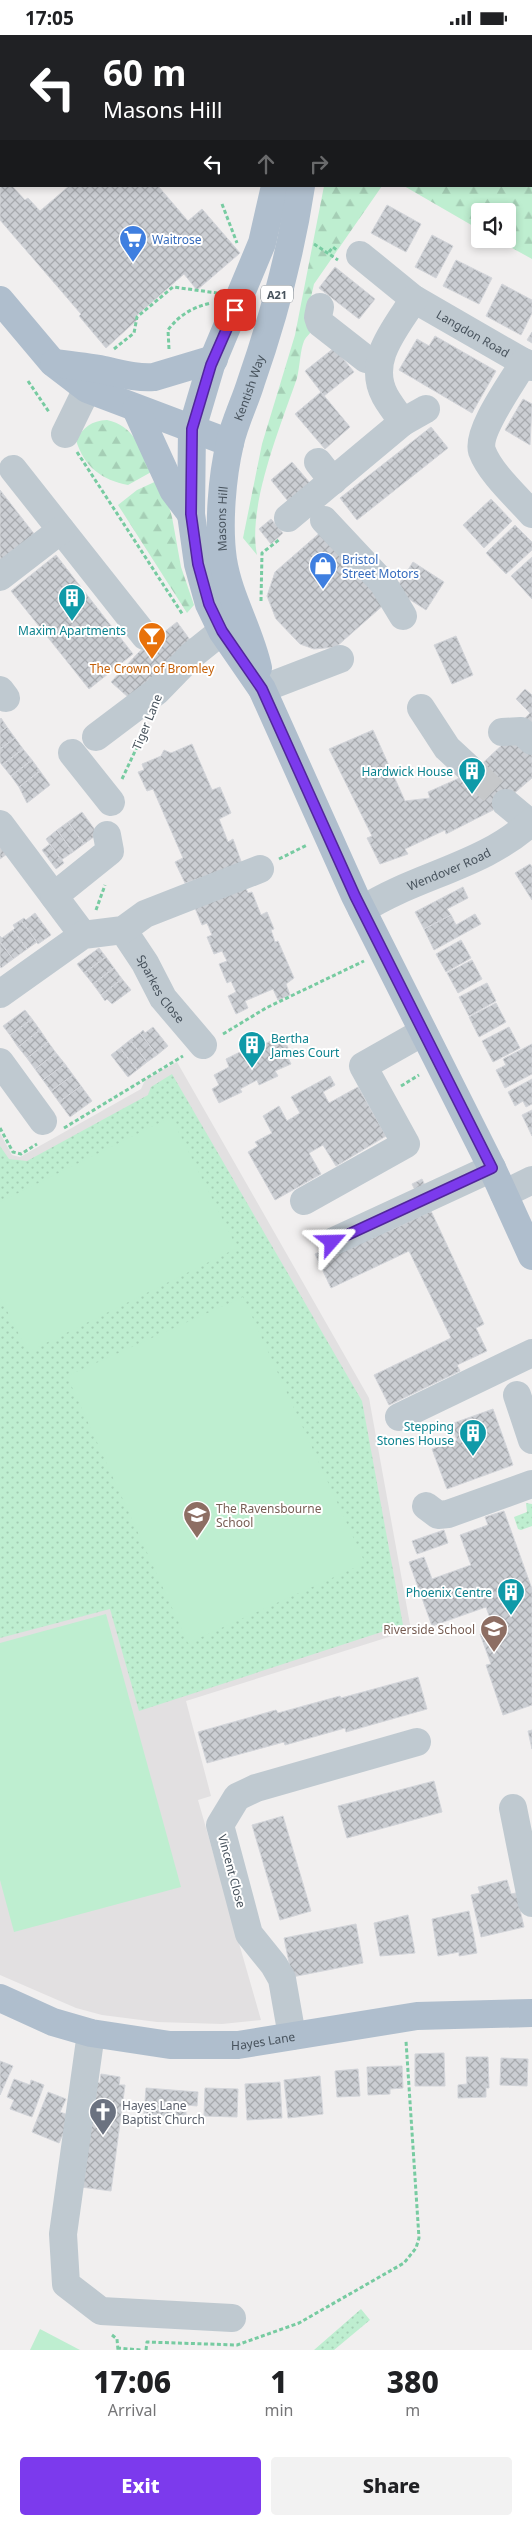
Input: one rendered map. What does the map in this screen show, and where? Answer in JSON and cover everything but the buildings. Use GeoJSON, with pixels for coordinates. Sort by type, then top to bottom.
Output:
{"type":"FeatureCollection","features":[{"type":"Feature","properties":{"kind":"main road","name":"A21"},"geometry":{"type":"LineString","coordinates":[[192,429],[247,254],[269,219],[276,187]]}},
{"type":"Feature","properties":{"kind":"main road","name":"Kentish Way"},"geometry":{"type":"LineString","coordinates":[[230,443],[252,382],[292,235],[301,187]]}},
{"type":"Feature","properties":{"kind":"main road"},"geometry":{"type":"LineString","coordinates":[[0,300],[52,363],[86,389],[230,443]]}},
{"type":"Feature","properties":{"kind":"main road"},"geometry":{"type":"LineString","coordinates":[[52,363],[106,371],[130,377],[154,377],[214,359]]}},
{"type":"Feature","properties":{"kind":"main road"},"geometry":{"type":"LineString","coordinates":[[136,409],[173,490],[191,514]]}},
{"type":"Feature","properties":{"kind":"main road","name":"Masons Hill"},"geometry":{"type":"LineString","coordinates":[[192,429],[191,514],[200,572],[209,604],[222,631],[262,689],[362,910],[492,1168],[532,1256]]}},
{"type":"Feature","properties":{"kind":"main road","name":"Masons Hill"},"geometry":{"type":"LineString","coordinates":[[230,443],[221,520],[223,561],[231,593],[255,655],[262,689]]}},
{"type":"Feature","properties":{"kind":"main road","name":"Hayes Lane"},"geometry":{"type":"LineString","coordinates":[[0,1998],[52,2022],[91,2033],[138,2042],[195,2046],[238,2045],[405,2018],[468,2013],[532,2013]]}},
{"type":"Feature","properties":{"kind":"street","name":"Langdon Road"},"geometry":{"type":"LineString","coordinates":[[360,255],[414,299],[528,365]]}},
{"type":"Feature","properties":{"kind":"street"},"geometry":{"type":"LineString","coordinates":[[288,518],[325,472],[415,415],[385,396],[380,380],[378,362],[384,347],[414,299]]}},
{"type":"Feature","properties":{"kind":"street"},"geometry":{"type":"LineString","coordinates":[[320,307],[318,317],[320,323],[366,359],[378,362]]}},
{"type":"Feature","properties":{"kind":"street"},"geometry":{"type":"LineString","coordinates":[[528,365],[487,424],[482,437],[482,450],[501,480],[532,514]]}},
{"type":"Feature","properties":{"kind":"street"},"geometry":{"type":"LineString","coordinates":[[64,434],[86,389]]}},
{"type":"Feature","properties":{"kind":"street"},"geometry":{"type":"LineString","coordinates":[[12,469],[145,636]]}},
{"type":"Feature","properties":{"kind":"street"},"geometry":{"type":"LineString","coordinates":[[324,520],[383,583],[403,616]]}},
{"type":"Feature","properties":{"kind":"street"},"geometry":{"type":"LineString","coordinates":[[0,577],[61,530]]}},
{"type":"Feature","properties":{"kind":"street","name":"Tiger Lane"},"geometry":{"type":"LineString","coordinates":[[96,737],[158,691],[192,655],[222,631]]}},
{"type":"Feature","properties":{"kind":"street"},"geometry":{"type":"LineString","coordinates":[[262,689],[340,659]]}},
{"type":"Feature","properties":{"kind":"street"},"geometry":{"type":"LineString","coordinates":[[421,708],[447,747],[474,772]]}},
{"type":"Feature","properties":{"kind":"street"},"geometry":{"type":"LineString","coordinates":[[502,732],[521,731],[532,741]]}},
{"type":"Feature","properties":{"kind":"street"},"geometry":{"type":"LineString","coordinates":[[72,753],[111,802]]}},
{"type":"Feature","properties":{"kind":"street"},"geometry":{"type":"LineString","coordinates":[[506,803],[531,822]]}},
{"type":"Feature","properties":{"kind":"street","name":"Wendover Road"},"geometry":{"type":"LineString","coordinates":[[362,910],[419,880],[495,849],[531,822]]}},
{"type":"Feature","properties":{"kind":"street"},"geometry":{"type":"LineString","coordinates":[[0,824],[83,935]]}},
{"type":"Feature","properties":{"kind":"street"},"geometry":{"type":"LineString","coordinates":[[54,896],[108,843]]}},
{"type":"Feature","properties":{"kind":"street"},"geometry":{"type":"LineString","coordinates":[[0,994],[83,935],[123,930],[144,914],[260,869]]}},
{"type":"Feature","properties":{"kind":"street","name":"Sparkes Close"},"geometry":{"type":"LineString","coordinates":[[123,930],[145,963],[163,998],[203,1045]]}},
{"type":"Feature","properties":{"kind":"street"},"geometry":{"type":"LineString","coordinates":[[304,1201],[406,1144],[363,1066],[423,1032]]}},
{"type":"Feature","properties":{"kind":"street"},"geometry":{"type":"LineString","coordinates":[[0,1062],[43,1121]]}},
{"type":"Feature","properties":{"kind":"street"},"geometry":{"type":"LineString","coordinates":[[332,1242],[492,1168]]}},
{"type":"Feature","properties":{"kind":"street"},"geometry":{"type":"LineString","coordinates":[[504,1194],[532,1180]]}},
{"type":"Feature","properties":{"kind":"street"},"geometry":{"type":"LineString","coordinates":[[399,1417],[532,1353]]}},
{"type":"Feature","properties":{"kind":"street"},"geometry":{"type":"LineString","coordinates":[[517,1395],[532,1440]]}},
{"type":"Feature","properties":{"kind":"street"},"geometry":{"type":"LineString","coordinates":[[426,1507],[430,1512],[438,1515],[448,1515],[532,1485]]}},
{"type":"Feature","properties":{"kind":"street","name":"Vincent Close"},"geometry":{"type":"LineString","coordinates":[[292,2036],[282,1979],[274,1965],[249,1934],[220,1825],[237,1797],[256,1788],[417,1742]]}},
{"type":"Feature","properties":{"kind":"street"},"geometry":{"type":"LineString","coordinates":[[513,1809],[527,1852],[532,1903]]}},
{"type":"Feature","properties":{"kind":"street"},"geometry":{"type":"LineString","coordinates":[[91,2033],[63,2234],[66,2284],[101,2311],[232,2319]]}},
{"type":"Feature","properties":{"kind":"path"},"geometry":{"type":"LineString","coordinates":[[222,204],[247,254]]}},
{"type":"Feature","properties":{"kind":"path"},"geometry":{"type":"LineString","coordinates":[[329,252],[333,247]]}},
{"type":"Feature","properties":{"kind":"path"},"geometry":{"type":"LineString","coordinates":[[110,354],[134,333],[137,317],[173,287],[217,293],[221,285]]}},
{"type":"Feature","properties":{"kind":"path"},"geometry":{"type":"LineString","coordinates":[[170,355],[168,330],[177,318],[201,306],[214,303]]}},
{"type":"Feature","properties":{"kind":"path"},"geometry":{"type":"LineString","coordinates":[[28,381],[183,615]]}},
{"type":"Feature","properties":{"kind":"path"},"geometry":{"type":"LineString","coordinates":[[256,606],[261,604],[262,553],[295,527],[288,518]]}},
{"type":"Feature","properties":{"kind":"path","name":"Tiger Lane"},"geometry":{"type":"LineString","coordinates":[[111,802],[146,727]]}},
{"type":"Feature","properties":{"kind":"path"},"geometry":{"type":"LineString","coordinates":[[83,935],[104,891],[109,870],[108,843]]}},
{"type":"Feature","properties":{"kind":"path"},"geometry":{"type":"LineString","coordinates":[[260,869],[308,845]]}},
{"type":"Feature","properties":{"kind":"path"},"geometry":{"type":"LineString","coordinates":[[127,1090],[266,1008],[332,975],[383,953]]}},
{"type":"Feature","properties":{"kind":"path"},"geometry":{"type":"LineString","coordinates":[[380,1097],[439,1064]]}},
{"type":"Feature","properties":{"kind":"path"},"geometry":{"type":"LineString","coordinates":[[146,2350],[147,2342],[238,2345],[291,2326],[404,2263],[412,2254],[419,2239],[405,2018]]}},
{"type":"Feature","properties":{"kind":"path"},"geometry":{"type":"LineString","coordinates":[[117,2348],[141,2350]]}},
{"type":"Feature","properties":{"kind":"shaded area","name":"The Ravensbourne School"},"geometry":{"type":"Polygon","coordinates":[[[177,1062],[369,1398],[411,1630],[186,1701],[211,1796],[198,1800],[261,2020],[222,2024],[157,2022],[102,2015],[76,2008],[0,1975],[0,1133],[12,1155],[20,1157],[141,1089],[145,1080],[177,1062]]]}},
{"type":"Feature","properties":{"kind":"green space"},"geometry":{"type":"Polygon","coordinates":[[[324,187],[381,187],[314,284],[308,310],[314,329],[304,341],[297,378],[267,466],[261,490],[255,535],[257,555],[243,538],[262,444],[295,335],[324,187]]]}},
{"type":"Feature","properties":{"kind":"green space"},"geometry":{"type":"Polygon","coordinates":[[[406,187],[532,187],[532,259],[512,248],[516,248],[516,203],[471,203],[471,225],[406,187]]]}},
{"type":"Feature","properties":{"kind":"green space"},"geometry":{"type":"Polygon","coordinates":[[[107,420],[116,423],[130,433],[153,471],[128,485],[102,476],[89,465],[76,440],[88,426],[107,420]]]}},
{"type":"Feature","properties":{"kind":"green space"},"geometry":{"type":"Polygon","coordinates":[[[161,479],[172,517],[181,567],[194,605],[187,613],[118,505],[137,490],[161,479]]]}},
{"type":"Feature","properties":{"kind":"green space","name":"The Ravensbourne School"},"geometry":{"type":"Polygon","coordinates":[[[172,1074],[362,1401],[403,1625],[139,1711],[110,1609],[0,1638],[0,1146],[9,1159],[27,1161],[148,1095],[151,1087],[172,1074]]]}},
{"type":"Feature","properties":{"kind":"green space"},"geometry":{"type":"Polygon","coordinates":[[[171,1117],[237,1248],[28,1352],[0,1297],[0,1202],[171,1117]]]}},
{"type":"Feature","properties":{"kind":"green space"},"geometry":{"type":"Polygon","coordinates":[[[243,1297],[365,1563],[188,1643],[67,1376],[243,1297]]]}},
{"type":"Feature","properties":{"kind":"green space"},"geometry":{"type":"Polygon","coordinates":[[[526,1503],[532,1504],[532,1526],[521,1530],[518,1529],[514,1517],[527,1512],[526,1503]]]}},
{"type":"Feature","properties":{"kind":"green space"},"geometry":{"type":"Polygon","coordinates":[[[106,1614],[181,1887],[14,1932],[0,1880],[0,1643],[106,1614]]]}},
{"type":"Feature","properties":{"kind":"green space"},"geometry":{"type":"Polygon","coordinates":[[[361,2309],[370,2320],[334,2350],[314,2350],[361,2309]]]}},
{"type":"Feature","properties":{"kind":"green space"},"geometry":{"type":"Polygon","coordinates":[[[40,2329],[80,2350],[30,2350],[40,2329]]]}},
{"type":"Feature","properties":{"kind":"tunnel"},"geometry":{"type":"LineString","coordinates":[[473,772],[506,803]]}},
{"type":"Feature","properties":{"kind":"place","name":"Waitrose"},"geometry":{"type":"Point","coordinates":[133,263]}},
{"type":"Feature","properties":{"kind":"place","name":"Bristol Street Motors"},"geometry":{"type":"Point","coordinates":[323,590]}},
{"type":"Feature","properties":{"kind":"place","name":"Maxim Apartments"},"geometry":{"type":"Point","coordinates":[72,622]}},
{"type":"Feature","properties":{"kind":"place","name":"The Crown of Bromley"},"geometry":{"type":"Point","coordinates":[152,660]}},
{"type":"Feature","properties":{"kind":"place","name":"Hardwick House"},"geometry":{"type":"Point","coordinates":[472,795]}},
{"type":"Feature","properties":{"kind":"place","name":"Bertha James Court"},"geometry":{"type":"Point","coordinates":[252,1069]}},
{"type":"Feature","properties":{"kind":"place","name":"Stepping Stones House"},"geometry":{"type":"Point","coordinates":[473,1457]}},
{"type":"Feature","properties":{"kind":"place","name":"The Ravensbourne School"},"geometry":{"type":"Point","coordinates":[197,1539]}},
{"type":"Feature","properties":{"kind":"place","name":"Phoenix Centre"},"geometry":{"type":"Point","coordinates":[511,1616]}},
{"type":"Feature","properties":{"kind":"place","name":"Riverside School"},"geometry":{"type":"Point","coordinates":[494,1653]}},
{"type":"Feature","properties":{"kind":"place","name":"Hayes Lane Baptist Church"},"geometry":{"type":"Point","coordinates":[103,2136]}},
{"type":"Feature","properties":{"kind":"route"},"geometry":{"type":"LineString","coordinates":[[235,310],[211,365],[192,429],[191,514],[198,564],[209,604],[222,631],[262,689],[355,896],[492,1168],[332,1242]]}}]}
